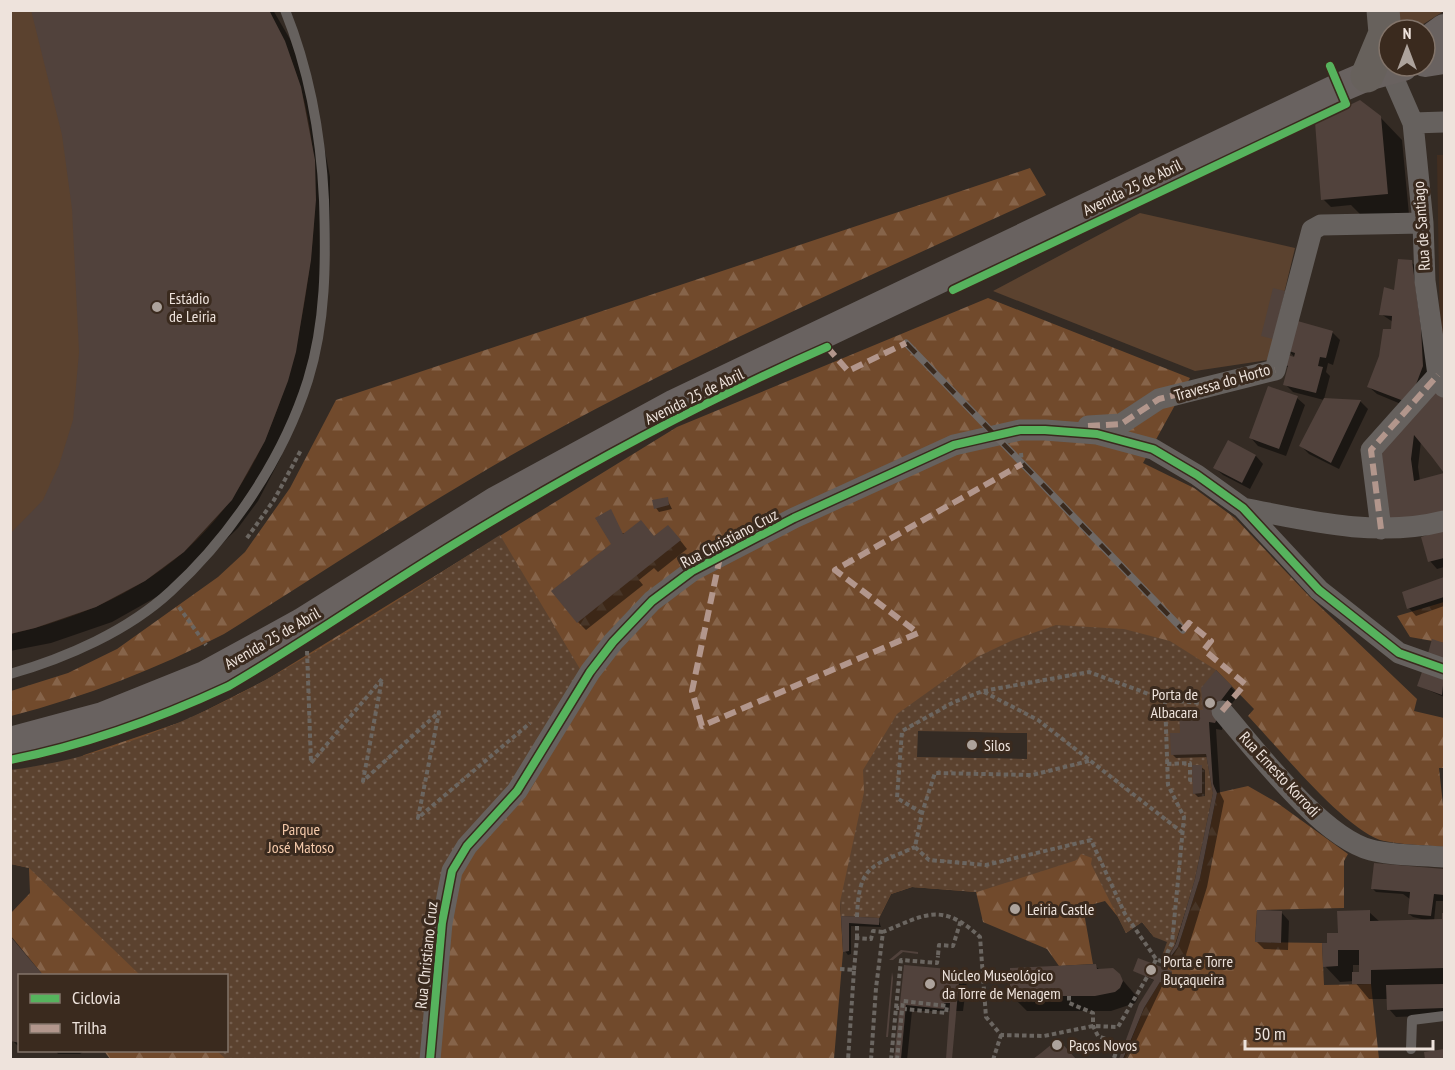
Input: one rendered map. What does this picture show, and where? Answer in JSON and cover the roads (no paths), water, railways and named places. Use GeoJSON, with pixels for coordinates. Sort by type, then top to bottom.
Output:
{"type":"FeatureCollection","features":[{"type":"Feature","properties":{"kind":"main road","name":"Avenida 25 de Abril"},"geometry":{"type":"LineString","coordinates":[[10,742],[103,717],[205,676],[302,623],[495,502],[675,404],[1377,74]]}},
{"type":"Feature","properties":{"kind":"street","name":"Rua de Santiago"},"geometry":{"type":"LineString","coordinates":[[1392,78],[1413,123],[1423,223],[1425,281],[1441,381]]}},
{"type":"Feature","properties":{"kind":"street"},"geometry":{"type":"LineString","coordinates":[[1413,123],[1444,122]]}},
{"type":"Feature","properties":{"kind":"street","name":"Travessa do Horto"},"geometry":{"type":"LineString","coordinates":[[1030,430],[1121,424],[1159,399],[1275,370],[1312,230],[1321,225],[1423,223]]}},
{"type":"Feature","properties":{"kind":"street"},"geometry":{"type":"LineString","coordinates":[[1381,529],[1371,450],[1441,381]]}},
{"type":"Feature","properties":{"kind":"street","name":"Rua Christiano Cruz"},"geometry":{"type":"LineString","coordinates":[[430,1059],[442,923],[452,871],[466,846],[517,791],[590,672],[638,614],[692,571],[894,471],[954,445],[1030,430],[1097,434],[1153,449],[1197,475],[1243,508]]}},
{"type":"Feature","properties":{"kind":"street"},"geometry":{"type":"LineString","coordinates":[[1243,508],[1318,523],[1381,529],[1444,521]]}},
{"type":"Feature","properties":{"kind":"street"},"geometry":{"type":"LineString","coordinates":[[1243,508],[1318,590],[1399,653],[1444,669]]}},
{"type":"Feature","properties":{"kind":"street","name":"Rua Ernesto Korrodi"},"geometry":{"type":"LineString","coordinates":[[1212,707],[1296,796],[1347,838],[1371,850],[1444,857]]}},
{"type":"Feature","properties":{"kind":"lane"},"geometry":{"type":"LineString","coordinates":[[10,674],[81,648],[128,622],[170,592],[209,552],[253,493],[298,408],[315,350],[324,290],[326,254],[320,134],[310,90],[285,10]]}},
{"type":"Feature","properties":{"kind":"lane"},"geometry":{"type":"LineString","coordinates":[[1411,1049],[1412,1020],[1444,1016]]}},
{"type":"Feature","properties":{"kind":"railway"},"geometry":{"type":"LineString","coordinates":[[906,343],[1183,630]]}},
{"type":"Feature","properties":{"kind":"place","name":"Estádio de Leiria"},"geometry":{"type":"Point","coordinates":[157,307]}},
{"type":"Feature","properties":{"kind":"place","name":"Porta de Albacara"},"geometry":{"type":"Point","coordinates":[1210,703]}},
{"type":"Feature","properties":{"kind":"place","name":"Silos"},"geometry":{"type":"Point","coordinates":[972,745]}},
{"type":"Feature","properties":{"kind":"place","name":"Leiria Castle"},"geometry":{"type":"Point","coordinates":[1015,909]}},
{"type":"Feature","properties":{"kind":"place","name":"Porta e Torre Buçaqueira"},"geometry":{"type":"Point","coordinates":[1151,970]}},
{"type":"Feature","properties":{"kind":"place","name":"Núcleo Museológico da Torre de Menagem"},"geometry":{"type":"Point","coordinates":[930,984]}},
{"type":"Feature","properties":{"kind":"place","name":"Paços Novos"},"geometry":{"type":"Point","coordinates":[1057,1045]}},
{"type":"Feature","properties":{"kind":"park label","name":"Parque José Matoso"},"geometry":{"type":"Point","coordinates":[301,838]}}]}
